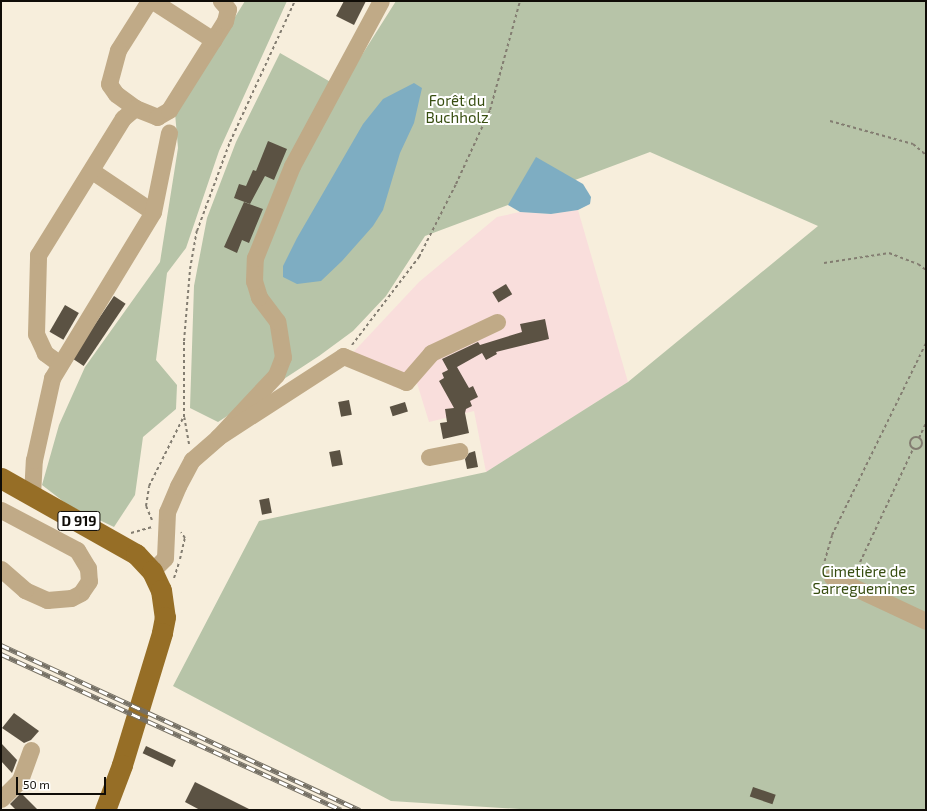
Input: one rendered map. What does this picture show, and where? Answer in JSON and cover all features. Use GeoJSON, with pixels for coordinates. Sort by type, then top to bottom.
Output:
{"type":"FeatureCollection","features":[{"type":"Feature","properties":{"kind":"main road","name":"D 919"},"geometry":{"type":"LineString","coordinates":[[1,478],[136,554],[152,571],[161,590],[165,617],[129,742],[105,810]]}},
{"type":"Feature","properties":{"kind":"street"},"geometry":{"type":"LineString","coordinates":[[149,1],[118,50],[109,84],[116,94],[135,108],[157,117],[164,114],[213,40],[227,15],[228,9],[221,1]]}},
{"type":"Feature","properties":{"kind":"street"},"geometry":{"type":"LineString","coordinates":[[153,1],[213,40]]}},
{"type":"Feature","properties":{"kind":"street"},"geometry":{"type":"LineString","coordinates":[[152,571],[165,558],[167,512],[192,460],[218,437],[276,375],[283,358],[277,321],[259,297],[254,281],[255,258],[292,166],[381,1]]}},
{"type":"Feature","properties":{"kind":"street"},"geometry":{"type":"LineString","coordinates":[[56,371],[36,334],[38,255],[92,171],[123,118],[135,108]]}},
{"type":"Feature","properties":{"kind":"street"},"geometry":{"type":"LineString","coordinates":[[32,495],[34,460],[56,371],[153,212],[169,132]]}},
{"type":"Feature","properties":{"kind":"street"},"geometry":{"type":"LineString","coordinates":[[92,171],[153,212]]}},
{"type":"Feature","properties":{"kind":"street"},"geometry":{"type":"LineString","coordinates":[[218,437],[343,356],[406,382],[431,353],[497,322]]}},
{"type":"Feature","properties":{"kind":"street"},"geometry":{"type":"LineString","coordinates":[[429,457],[459,451]]}},
{"type":"Feature","properties":{"kind":"street"},"geometry":{"type":"LineString","coordinates":[[1,510],[77,550],[88,568],[89,581],[81,593],[71,598],[47,600],[25,590],[1,569]]}},
{"type":"Feature","properties":{"kind":"street"},"geometry":{"type":"LineString","coordinates":[[832,577],[926,621]]}},
{"type":"Feature","properties":{"kind":"street"},"geometry":{"type":"LineString","coordinates":[[1,798],[20,780],[31,750]]}},
{"type":"Feature","properties":{"kind":"path"},"geometry":{"type":"LineString","coordinates":[[192,460],[184,417],[186,304],[197,231],[230,142],[295,1]]}},
{"type":"Feature","properties":{"kind":"path"},"geometry":{"type":"LineString","coordinates":[[343,356],[384,306],[419,257],[452,191],[490,110],[520,1]]}},
{"type":"Feature","properties":{"kind":"path"},"geometry":{"type":"LineString","coordinates":[[830,120],[913,144],[926,155]]}},
{"type":"Feature","properties":{"kind":"path"},"geometry":{"type":"LineString","coordinates":[[824,263],[889,253],[918,264],[926,270]]}},
{"type":"Feature","properties":{"kind":"path"},"geometry":{"type":"LineString","coordinates":[[832,577],[828,576],[822,567],[832,535],[926,343]]}},
{"type":"Feature","properties":{"kind":"path"},"geometry":{"type":"LineString","coordinates":[[110,538],[156,524],[148,513],[146,497],[184,417]]}},
{"type":"Feature","properties":{"kind":"path"},"geometry":{"type":"LineString","coordinates":[[849,585],[914,449],[922,446],[919,438],[926,422]]}},
{"type":"Feature","properties":{"kind":"path"},"geometry":{"type":"LineString","coordinates":[[914,449],[910,441],[919,438]]}},
{"type":"Feature","properties":{"kind":"shaded area"},"geometry":{"type":"Polygon","coordinates":[[[578,210],[628,382],[486,472],[474,411],[429,422],[416,380],[394,387],[345,361],[419,282],[497,217],[520,212],[551,214],[578,210]]]}},
{"type":"Feature","properties":{"kind":"green space"},"geometry":{"type":"Polygon","coordinates":[[[245,1],[287,1],[219,151],[186,248],[167,273],[156,360],[177,385],[176,409],[143,437],[135,495],[114,527],[68,505],[42,485],[59,425],[85,367],[160,262],[178,148],[175,113],[245,1]]]}},
{"type":"Feature","properties":{"kind":"green space"},"geometry":{"type":"Polygon","coordinates":[[[396,1],[926,1],[926,810],[535,810],[391,801],[173,686],[259,521],[486,472],[628,382],[818,226],[650,152],[425,236],[386,296],[353,331],[319,356],[218,422],[190,408],[194,286],[207,218],[236,142],[280,53],[341,88],[396,1]]]}},
{"type":"Feature","properties":{"kind":"water"},"geometry":{"type":"Polygon","coordinates":[[[414,83],[422,88],[414,123],[400,153],[383,210],[373,226],[342,261],[321,281],[297,284],[283,277],[283,266],[297,238],[363,124],[383,99],[414,83]]]}},
{"type":"Feature","properties":{"kind":"water"},"geometry":{"type":"Polygon","coordinates":[[[536,157],[583,184],[591,197],[590,204],[578,210],[551,214],[520,212],[508,205],[536,157]]]}},
{"type":"Feature","properties":{"kind":"building"},"geometry":{"type":"Polygon","coordinates":[[[344,1],[366,1],[354,25],[336,16],[344,1]]]}},
{"type":"Feature","properties":{"kind":"building"},"geometry":{"type":"Polygon","coordinates":[[[268,141],[287,149],[274,180],[265,176],[250,204],[234,198],[239,184],[246,186],[253,170],[256,171],[268,141]]]}},
{"type":"Feature","properties":{"kind":"building"},"geometry":{"type":"Polygon","coordinates":[[[244,202],[263,209],[249,243],[242,240],[237,253],[224,247],[244,202]]]}},
{"type":"Feature","properties":{"kind":"building"},"geometry":{"type":"Polygon","coordinates":[[[506,284],[512,294],[498,303],[492,292],[506,284]]]}},
{"type":"Feature","properties":{"kind":"building"},"geometry":{"type":"Polygon","coordinates":[[[114,296],[126,304],[84,366],[72,358],[114,296]]]}},
{"type":"Feature","properties":{"kind":"building"},"geometry":{"type":"Polygon","coordinates":[[[65,305],[79,313],[63,340],[50,332],[65,305]]]}},
{"type":"Feature","properties":{"kind":"building"},"geometry":{"type":"Polygon","coordinates":[[[545,319],[549,339],[496,352],[497,354],[486,360],[482,353],[457,367],[469,388],[473,386],[478,397],[470,401],[472,406],[466,409],[465,413],[469,433],[443,439],[440,423],[447,422],[445,409],[454,408],[439,381],[444,378],[442,373],[448,370],[442,359],[478,342],[480,345],[522,332],[520,324],[545,319]]]}},
{"type":"Feature","properties":{"kind":"building"},"geometry":{"type":"Polygon","coordinates":[[[349,400],[352,415],[341,417],[338,402],[349,400]]]}},
{"type":"Feature","properties":{"kind":"building"},"geometry":{"type":"Polygon","coordinates":[[[405,402],[408,412],[393,416],[390,407],[405,402]]]}},
{"type":"Feature","properties":{"kind":"building"},"geometry":{"type":"Polygon","coordinates":[[[340,450],[343,465],[332,467],[329,452],[340,450]]]}},
{"type":"Feature","properties":{"kind":"building"},"geometry":{"type":"Polygon","coordinates":[[[475,451],[478,467],[467,469],[465,459],[469,453],[475,451]]]}},
{"type":"Feature","properties":{"kind":"building"},"geometry":{"type":"Polygon","coordinates":[[[269,498],[272,513],[262,515],[259,500],[269,498]]]}},
{"type":"Feature","properties":{"kind":"building"},"geometry":{"type":"Polygon","coordinates":[[[14,713],[39,731],[31,740],[24,743],[2,728],[14,713]]]}},
{"type":"Feature","properties":{"kind":"building"},"geometry":{"type":"Polygon","coordinates":[[[1,743],[17,760],[12,773],[1,761],[1,743]]]}},
{"type":"Feature","properties":{"kind":"building"},"geometry":{"type":"Polygon","coordinates":[[[146,746],[176,760],[173,767],[143,753],[146,746]]]}},
{"type":"Feature","properties":{"kind":"building"},"geometry":{"type":"Polygon","coordinates":[[[195,782],[251,810],[200,810],[185,802],[195,782]]]}},
{"type":"Feature","properties":{"kind":"building"},"geometry":{"type":"Polygon","coordinates":[[[753,787],[776,795],[772,804],[750,796],[753,787]]]}},
{"type":"Feature","properties":{"kind":"building"},"geometry":{"type":"Polygon","coordinates":[[[21,793],[38,810],[16,810],[10,804],[21,793]]]}},
{"type":"Feature","properties":{"kind":"railway"},"geometry":{"type":"LineString","coordinates":[[1,645],[360,810]]}},
{"type":"Feature","properties":{"kind":"railway"},"geometry":{"type":"LineString","coordinates":[[1,654],[341,810]]}},
{"type":"Feature","properties":{"kind":"park label","name":"Forêt du Buchholz"},"geometry":{"type":"Point","coordinates":[457,108]}},
{"type":"Feature","properties":{"kind":"park label","name":"Cimetière de Sarreguemines"},"geometry":{"type":"Point","coordinates":[864,580]}}]}
